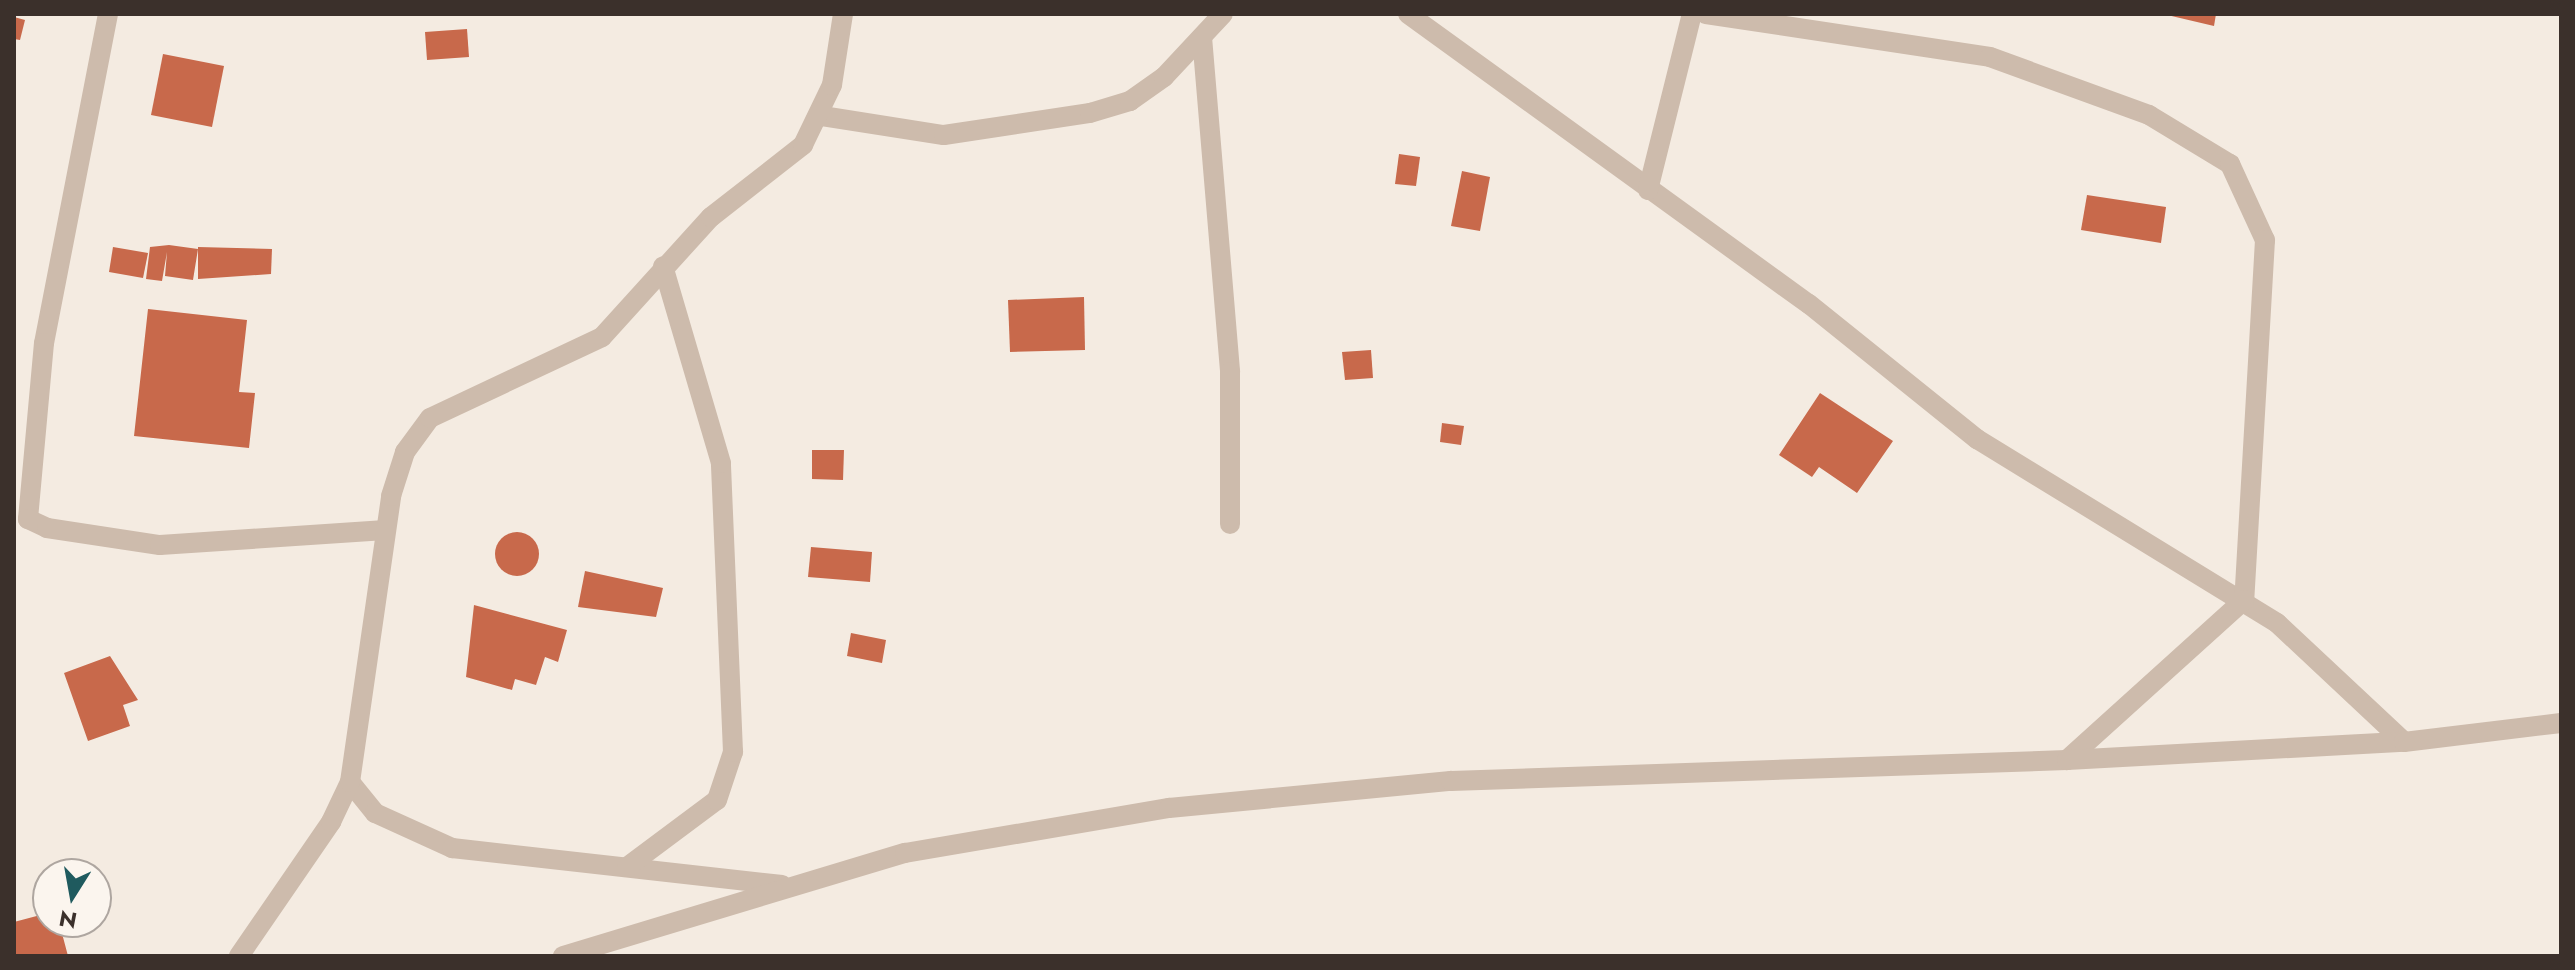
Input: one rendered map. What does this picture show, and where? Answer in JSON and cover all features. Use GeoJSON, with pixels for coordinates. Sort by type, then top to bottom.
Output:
{"type":"FeatureCollection","features":[{"type":"Feature","properties":{"kind":"street"},"geometry":{"type":"LineString","coordinates":[[108,14],[44,343],[28,519],[160,545],[386,530]]}},
{"type":"Feature","properties":{"kind":"street"},"geometry":{"type":"LineString","coordinates":[[239,956],[331,822],[350,782],[386,530],[405,452],[430,418],[602,337],[663,266],[711,217],[803,145],[822,116],[843,14]]}},
{"type":"Feature","properties":{"kind":"street"},"geometry":{"type":"LineString","coordinates":[[822,116],[944,135],[1090,113],[1130,101],[1202,37],[1223,14]]}},
{"type":"Feature","properties":{"kind":"street"},"geometry":{"type":"LineString","coordinates":[[1408,14],[1809,304],[1977,439],[2244,600],[2404,742]]}},
{"type":"Feature","properties":{"kind":"street"},"geometry":{"type":"LineString","coordinates":[[1648,190],[1692,14]]}},
{"type":"Feature","properties":{"kind":"street"},"geometry":{"type":"LineString","coordinates":[[1706,14],[1990,57],[2149,115],[2230,164],[2265,240],[2244,600],[2067,760]]}},
{"type":"Feature","properties":{"kind":"street"},"geometry":{"type":"LineString","coordinates":[[1202,37],[1230,372],[1230,524]]}},
{"type":"Feature","properties":{"kind":"street"},"geometry":{"type":"LineString","coordinates":[[627,867],[717,800],[733,752],[721,463],[663,266]]}},
{"type":"Feature","properties":{"kind":"street"},"geometry":{"type":"LineString","coordinates":[[563,956],[905,853],[1185,807],[1451,781],[2067,760],[2404,742],[2561,723]]}},
{"type":"Feature","properties":{"kind":"street"},"geometry":{"type":"LineString","coordinates":[[350,782],[375,813],[452,848],[790,886]]}},
{"type":"Feature","properties":{"kind":"building"},"geometry":{"type":"Polygon","coordinates":[[[2163,14],[2216,14],[2214,26],[2163,14]]]}},
{"type":"Feature","properties":{"kind":"building"},"geometry":{"type":"Polygon","coordinates":[[[14,17],[25,20],[20,40],[14,39],[14,17]]]}},
{"type":"Feature","properties":{"kind":"building"},"geometry":{"type":"Polygon","coordinates":[[[467,29],[469,57],[427,60],[425,32],[467,29]]]}},
{"type":"Feature","properties":{"kind":"building"},"geometry":{"type":"Polygon","coordinates":[[[163,54],[224,66],[212,127],[151,115],[163,54]]]}},
{"type":"Feature","properties":{"kind":"building"},"geometry":{"type":"Polygon","coordinates":[[[1399,154],[1420,157],[1416,186],[1395,184],[1399,154]]]}},
{"type":"Feature","properties":{"kind":"building"},"geometry":{"type":"Polygon","coordinates":[[[1462,171],[1490,177],[1480,231],[1451,226],[1462,171]]]}},
{"type":"Feature","properties":{"kind":"building"},"geometry":{"type":"Polygon","coordinates":[[[2087,195],[2166,207],[2161,243],[2081,230],[2087,195]]]}},
{"type":"Feature","properties":{"kind":"building"},"geometry":{"type":"Polygon","coordinates":[[[169,245],[198,249],[193,280],[165,276],[167,252],[162,281],[146,279],[150,247],[169,245]]]}},
{"type":"Feature","properties":{"kind":"building"},"geometry":{"type":"Polygon","coordinates":[[[113,247],[148,253],[143,278],[109,272],[113,247]]]}},
{"type":"Feature","properties":{"kind":"building"},"geometry":{"type":"Polygon","coordinates":[[[198,247],[272,249],[271,274],[198,279],[198,247]]]}},
{"type":"Feature","properties":{"kind":"building"},"geometry":{"type":"Polygon","coordinates":[[[1084,297],[1085,350],[1010,352],[1008,300],[1084,297]]]}},
{"type":"Feature","properties":{"kind":"building"},"geometry":{"type":"Polygon","coordinates":[[[148,309],[247,320],[239,392],[255,393],[249,448],[134,436],[148,309]]]}},
{"type":"Feature","properties":{"kind":"building"},"geometry":{"type":"Polygon","coordinates":[[[1371,350],[1373,378],[1345,380],[1342,352],[1371,350]]]}},
{"type":"Feature","properties":{"kind":"building"},"geometry":{"type":"Polygon","coordinates":[[[1820,393],[1893,441],[1857,493],[1819,467],[1812,477],[1779,455],[1820,393]]]}},
{"type":"Feature","properties":{"kind":"building"},"geometry":{"type":"Polygon","coordinates":[[[1442,423],[1464,426],[1461,445],[1440,442],[1442,423]]]}},
{"type":"Feature","properties":{"kind":"building"},"geometry":{"type":"Polygon","coordinates":[[[812,450],[844,450],[843,480],[812,479],[812,450]]]}},
{"type":"Feature","properties":{"kind":"building"},"geometry":{"type":"Polygon","coordinates":[[[517,532],[533,538],[539,554],[533,570],[517,576],[501,570],[495,554],[501,538],[517,532]]]}},
{"type":"Feature","properties":{"kind":"building"},"geometry":{"type":"Polygon","coordinates":[[[811,547],[872,552],[870,582],[808,577],[811,547]]]}},
{"type":"Feature","properties":{"kind":"building"},"geometry":{"type":"Polygon","coordinates":[[[585,571],[663,588],[656,617],[578,607],[585,571]]]}},
{"type":"Feature","properties":{"kind":"building"},"geometry":{"type":"Polygon","coordinates":[[[474,605],[567,630],[558,662],[545,657],[536,685],[515,679],[512,690],[466,677],[474,605]]]}},
{"type":"Feature","properties":{"kind":"building"},"geometry":{"type":"Polygon","coordinates":[[[851,633],[886,640],[882,663],[847,656],[851,633]]]}},
{"type":"Feature","properties":{"kind":"building"},"geometry":{"type":"Polygon","coordinates":[[[110,656],[138,700],[123,705],[130,726],[88,741],[64,673],[110,656]]]}},
{"type":"Feature","properties":{"kind":"building"},"geometry":{"type":"Polygon","coordinates":[[[32,917],[32,938],[63,938],[68,956],[14,956],[14,922],[32,917]]]}}]}
